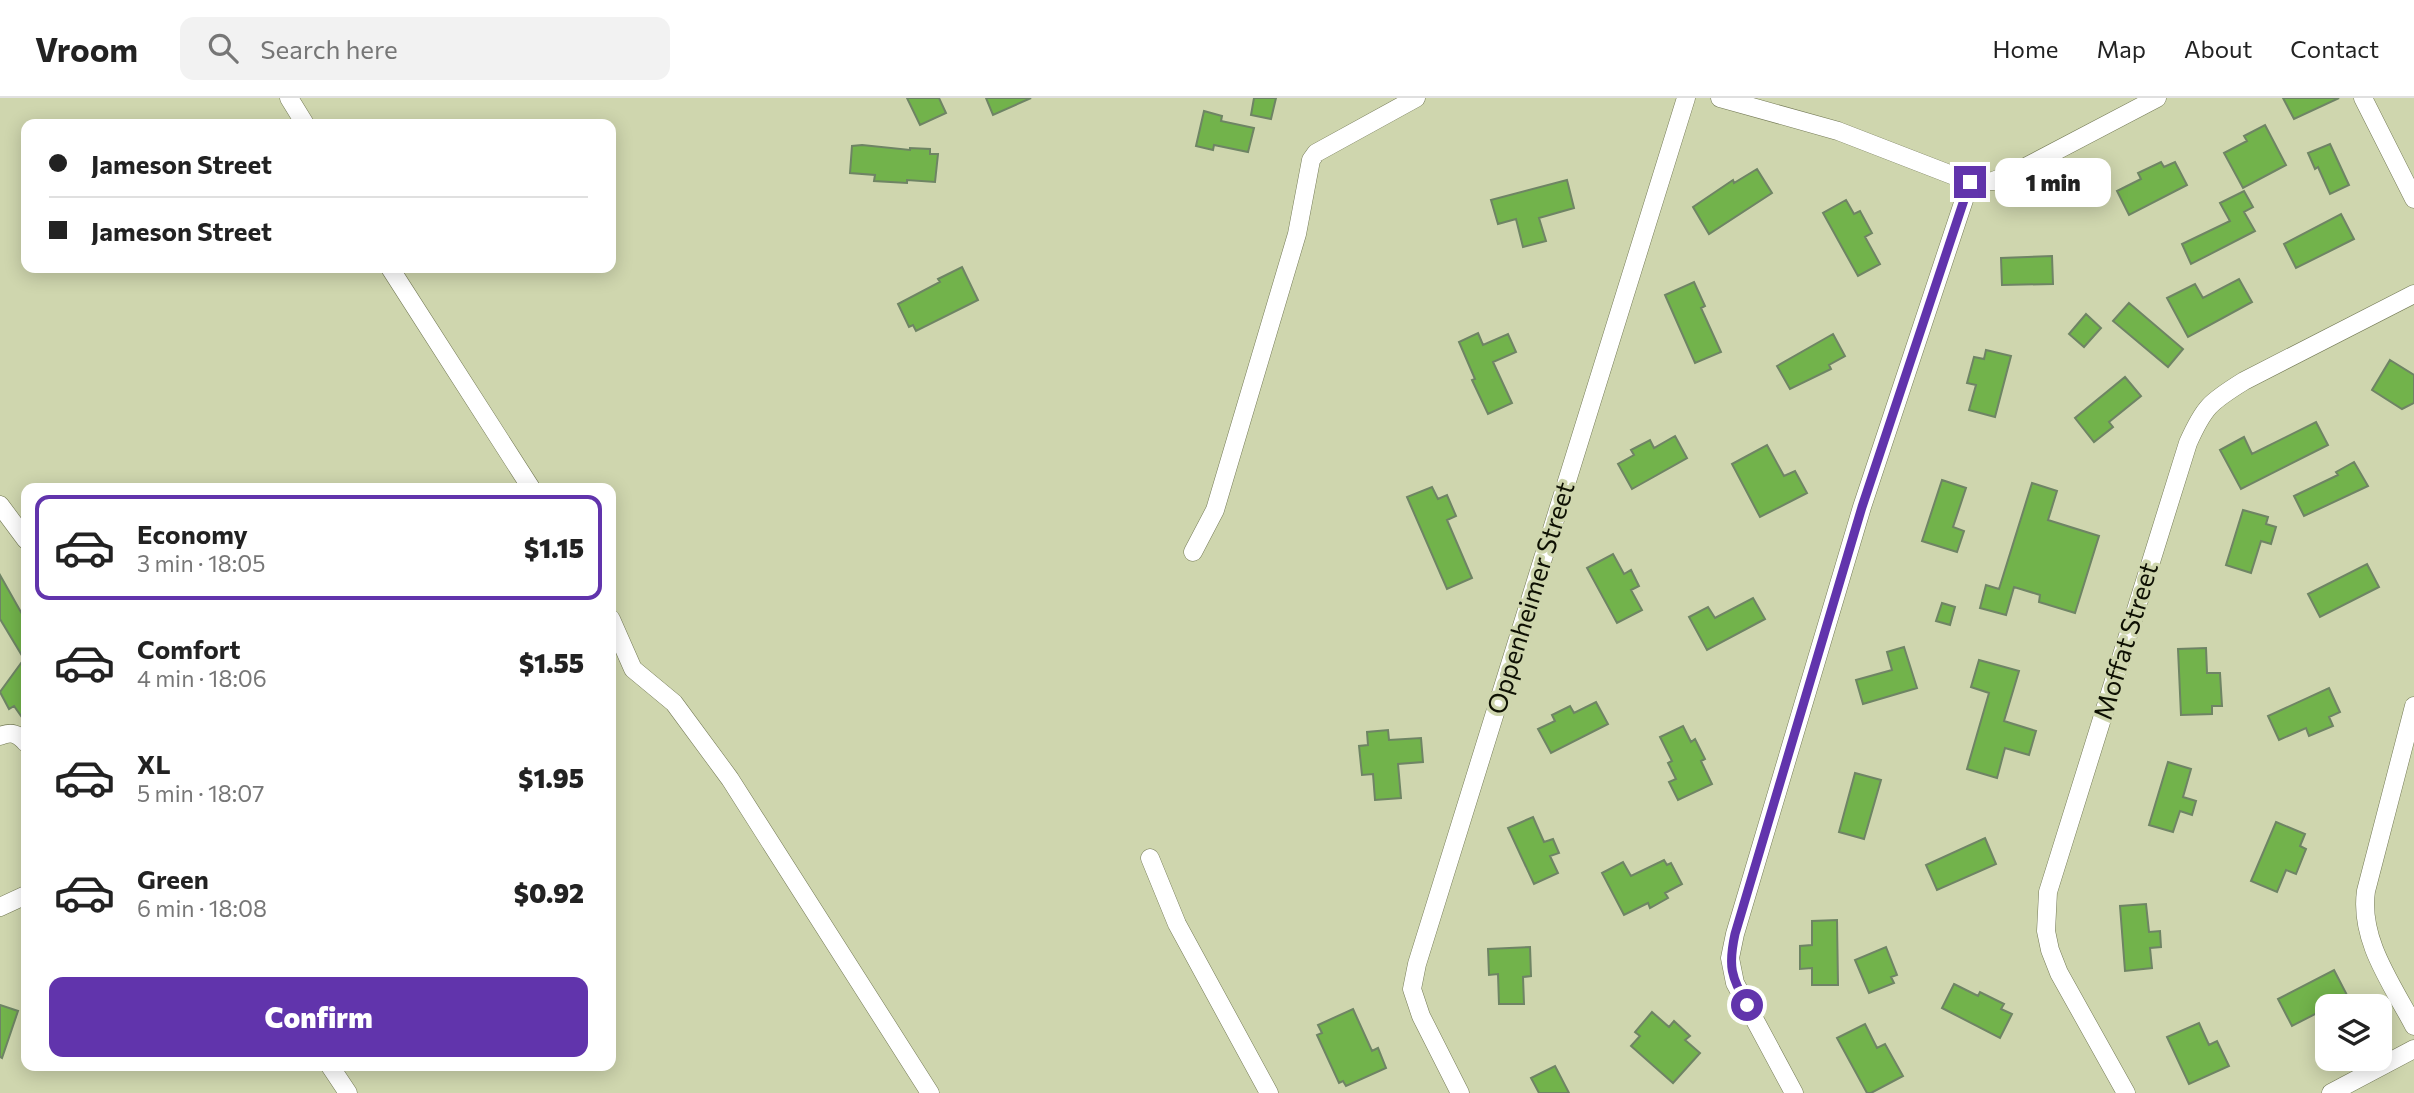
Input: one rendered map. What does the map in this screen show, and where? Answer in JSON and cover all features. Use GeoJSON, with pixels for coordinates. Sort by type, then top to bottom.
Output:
{"type":"FeatureCollection","features":[{"type":"Feature","properties":{"kind":"street"},"geometry":{"type":"LineString","coordinates":[[289,98],[302,119]]}},
{"type":"Feature","properties":{"kind":"street"},"geometry":{"type":"LineString","coordinates":[[1193,552],[1215,510],[1297,234],[1311,160],[1316,153],[1416,98]]}},
{"type":"Feature","properties":{"kind":"street","name":"Oppenheimer Street"},"geometry":{"type":"LineString","coordinates":[[1460,1093],[1421,1016],[1412,989],[1417,964],[1686,98]]}},
{"type":"Feature","properties":{"kind":"street"},"geometry":{"type":"LineString","coordinates":[[1720,98],[1838,131],[1970,182],[1993,181],[2017,172],[2157,98]]}},
{"type":"Feature","properties":{"kind":"street"},"geometry":{"type":"LineString","coordinates":[[2363,98],[2414,199]]}},
{"type":"Feature","properties":{"kind":"street"},"geometry":{"type":"LineString","coordinates":[[1794,1093],[1735,983],[1730,958],[1862,507],[1970,182]]}},
{"type":"Feature","properties":{"kind":"street"},"geometry":{"type":"LineString","coordinates":[[393,273],[528,483]]}},
{"type":"Feature","properties":{"kind":"street","name":"Moffat Street"},"geometry":{"type":"LineString","coordinates":[[2126,1093],[2059,973],[2050,950],[2046,913],[2048,891],[2188,443],[2200,415],[2217,398],[2244,381],[2414,294]]}},
{"type":"Feature","properties":{"kind":"street"},"geometry":{"type":"LineString","coordinates":[[0,505],[21,533]]}},
{"type":"Feature","properties":{"kind":"street"},"geometry":{"type":"LineString","coordinates":[[616,630],[633,669],[674,703],[730,779],[930,1093]]}},
{"type":"Feature","properties":{"kind":"street"},"geometry":{"type":"LineString","coordinates":[[2414,706],[2363,910],[2365,927],[2375,953],[2414,1026]]}},
{"type":"Feature","properties":{"kind":"street"},"geometry":{"type":"LineString","coordinates":[[0,736],[11,732],[21,737]]}},
{"type":"Feature","properties":{"kind":"street"},"geometry":{"type":"LineString","coordinates":[[1150,858],[1177,924],[1269,1093]]}},
{"type":"Feature","properties":{"kind":"street"},"geometry":{"type":"LineString","coordinates":[[0,907],[21,897]]}},
{"type":"Feature","properties":{"kind":"street"},"geometry":{"type":"LineString","coordinates":[[2331,1093],[2414,1049]]}},
{"type":"Feature","properties":{"kind":"street"},"geometry":{"type":"LineString","coordinates":[[333,1071],[348,1093]]}},
{"type":"Feature","properties":{"kind":"building"},"geometry":{"type":"Polygon","coordinates":[[[907,98],[939,98],[946,113],[920,125],[907,98]]]}},
{"type":"Feature","properties":{"kind":"building"},"geometry":{"type":"Polygon","coordinates":[[[986,98],[1031,98],[993,115],[986,98]]]}},
{"type":"Feature","properties":{"kind":"building"},"geometry":{"type":"Polygon","coordinates":[[[1254,98],[1276,98],[1271,119],[1251,115],[1254,98]]]}},
{"type":"Feature","properties":{"kind":"building"},"geometry":{"type":"Polygon","coordinates":[[[2283,98],[2339,98],[2294,119],[2283,98]]]}},
{"type":"Feature","properties":{"kind":"building"},"geometry":{"type":"Polygon","coordinates":[[[1204,111],[1222,116],[1221,121],[1254,128],[1248,152],[1214,145],[1213,150],[1196,146],[1204,111]]]}},
{"type":"Feature","properties":{"kind":"building"},"geometry":{"type":"Polygon","coordinates":[[[2265,125],[2286,165],[2243,188],[2224,153],[2247,141],[2244,136],[2265,125]]]}},
{"type":"Feature","properties":{"kind":"building"},"geometry":{"type":"Polygon","coordinates":[[[2330,144],[2349,185],[2330,194],[2318,167],[2315,169],[2308,153],[2330,144]]]}},
{"type":"Feature","properties":{"kind":"building"},"geometry":{"type":"Polygon","coordinates":[[[852,146],[910,150],[930,149],[930,154],[938,154],[935,182],[874,181],[875,175],[850,173],[852,146]]]}},
{"type":"Feature","properties":{"kind":"building"},"geometry":{"type":"Polygon","coordinates":[[[2161,162],[2164,167],[2175,162],[2187,185],[2129,215],[2117,191],[2141,179],[2138,173],[2161,162]]]}},
{"type":"Feature","properties":{"kind":"building"},"geometry":{"type":"Polygon","coordinates":[[[1757,169],[1772,193],[1709,234],[1693,207],[1733,180],[1734,183],[1757,169]]]}},
{"type":"Feature","properties":{"kind":"building"},"geometry":{"type":"Polygon","coordinates":[[[1567,180],[1574,208],[1539,218],[1546,241],[1523,247],[1516,219],[1498,224],[1491,200],[1567,180]]]}},
{"type":"Feature","properties":{"kind":"building"},"geometry":{"type":"Polygon","coordinates":[[[2244,191],[2253,207],[2244,212],[2255,231],[2191,264],[2182,244],[2230,221],[2220,203],[2244,191]]]}},
{"type":"Feature","properties":{"kind":"building"},"geometry":{"type":"Polygon","coordinates":[[[1846,200],[1854,214],[1860,211],[1872,233],[1865,237],[1880,264],[1858,276],[1823,213],[1846,200]]]}},
{"type":"Feature","properties":{"kind":"building"},"geometry":{"type":"Polygon","coordinates":[[[2341,214],[2354,239],[2296,268],[2284,244],[2341,214]]]}},
{"type":"Feature","properties":{"kind":"building"},"geometry":{"type":"Polygon","coordinates":[[[2052,256],[2053,284],[2002,285],[2001,258],[2052,256]]]}},
{"type":"Feature","properties":{"kind":"building"},"geometry":{"type":"Polygon","coordinates":[[[962,267],[978,300],[916,331],[913,325],[909,327],[898,304],[962,267]]]}},
{"type":"Feature","properties":{"kind":"building"},"geometry":{"type":"Polygon","coordinates":[[[2239,279],[2252,302],[2188,337],[2167,298],[2195,284],[2203,298],[2239,279]]]}},
{"type":"Feature","properties":{"kind":"building"},"geometry":{"type":"Polygon","coordinates":[[[1694,282],[1705,306],[1701,308],[1721,352],[1695,363],[1665,295],[1694,282]]]}},
{"type":"Feature","properties":{"kind":"building"},"geometry":{"type":"Polygon","coordinates":[[[2129,303],[2183,349],[2168,367],[2113,321],[2129,303]]]}},
{"type":"Feature","properties":{"kind":"building"},"geometry":{"type":"Polygon","coordinates":[[[2086,314],[2101,328],[2084,347],[2069,334],[2086,314]]]}},
{"type":"Feature","properties":{"kind":"building"},"geometry":{"type":"Polygon","coordinates":[[[1478,333],[1483,345],[1508,334],[1516,352],[1493,362],[1512,403],[1488,414],[1472,380],[1475,379],[1459,342],[1478,333]]]}},
{"type":"Feature","properties":{"kind":"building"},"geometry":{"type":"Polygon","coordinates":[[[1833,334],[1845,356],[1829,365],[1831,369],[1790,389],[1777,366],[1833,334]]]}},
{"type":"Feature","properties":{"kind":"building"},"geometry":{"type":"Polygon","coordinates":[[[1986,350],[2011,356],[1995,417],[1969,410],[1976,385],[1967,383],[1974,357],[1984,359],[1986,350]]]}},
{"type":"Feature","properties":{"kind":"building"},"geometry":{"type":"Polygon","coordinates":[[[2390,360],[2414,375],[2414,403],[2402,409],[2372,390],[2390,360]]]}},
{"type":"Feature","properties":{"kind":"building"},"geometry":{"type":"Polygon","coordinates":[[[2125,377],[2141,396],[2109,422],[2113,427],[2094,442],[2075,418],[2125,377]]]}},
{"type":"Feature","properties":{"kind":"building"},"geometry":{"type":"Polygon","coordinates":[[[2316,422],[2328,445],[2241,489],[2220,450],[2244,437],[2252,454],[2316,422]]]}},
{"type":"Feature","properties":{"kind":"building"},"geometry":{"type":"Polygon","coordinates":[[[1675,436],[1687,458],[1632,489],[1618,464],[1634,455],[1631,450],[1650,440],[1654,448],[1675,436]]]}},
{"type":"Feature","properties":{"kind":"building"},"geometry":{"type":"Polygon","coordinates":[[[1767,445],[1784,476],[1795,471],[1807,493],[1760,517],[1732,464],[1767,445]]]}},
{"type":"Feature","properties":{"kind":"building"},"geometry":{"type":"Polygon","coordinates":[[[2354,462],[2368,486],[2304,516],[2294,496],[2338,475],[2336,472],[2354,462]]]}},
{"type":"Feature","properties":{"kind":"building"},"geometry":{"type":"Polygon","coordinates":[[[1942,480],[1966,488],[1953,527],[1964,531],[1957,552],[1922,541],[1942,480]]]}},
{"type":"Feature","properties":{"kind":"building"},"geometry":{"type":"Polygon","coordinates":[[[2032,483],[2057,491],[2048,520],[2099,536],[2075,613],[2039,602],[2040,595],[2014,587],[2006,615],[1980,608],[1986,585],[1999,589],[2032,483]]]}},
{"type":"Feature","properties":{"kind":"building"},"geometry":{"type":"Polygon","coordinates":[[[1432,487],[1438,499],[1447,495],[1456,516],[1447,520],[1472,578],[1447,589],[1407,497],[1432,487]]]}},
{"type":"Feature","properties":{"kind":"building"},"geometry":{"type":"Polygon","coordinates":[[[2243,510],[2268,517],[2266,524],[2276,527],[2271,544],[2261,541],[2251,573],[2226,565],[2243,510]]]}},
{"type":"Feature","properties":{"kind":"building"},"geometry":{"type":"Polygon","coordinates":[[[1613,554],[1624,574],[1631,570],[1639,586],[1631,590],[1642,610],[1617,623],[1587,568],[1613,554]]]}},
{"type":"Feature","properties":{"kind":"building"},"geometry":{"type":"Polygon","coordinates":[[[2367,564],[2379,587],[2320,617],[2308,594],[2367,564]]]}},
{"type":"Feature","properties":{"kind":"building"},"geometry":{"type":"Polygon","coordinates":[[[0,575],[21,612],[21,654],[0,619],[0,575]]]}},
{"type":"Feature","properties":{"kind":"building"},"geometry":{"type":"Polygon","coordinates":[[[1753,598],[1765,619],[1707,650],[1689,617],[1708,607],[1715,618],[1753,598]]]}},
{"type":"Feature","properties":{"kind":"building"},"geometry":{"type":"Polygon","coordinates":[[[1942,603],[1955,607],[1950,625],[1936,621],[1942,603]]]}},
{"type":"Feature","properties":{"kind":"building"},"geometry":{"type":"Polygon","coordinates":[[[1904,647],[1917,688],[1863,704],[1856,680],[1892,670],[1887,652],[1904,647]]]}},
{"type":"Feature","properties":{"kind":"building"},"geometry":{"type":"Polygon","coordinates":[[[2206,648],[2207,673],[2220,673],[2222,706],[2212,706],[2212,714],[2181,715],[2178,649],[2206,648]]]}},
{"type":"Feature","properties":{"kind":"building"},"geometry":{"type":"Polygon","coordinates":[[[1979,660],[2019,671],[2004,721],[2036,731],[2029,755],[2005,748],[1997,778],[1967,769],[1989,693],[1971,687],[1979,660]]]}},
{"type":"Feature","properties":{"kind":"building"},"geometry":{"type":"Polygon","coordinates":[[[21,663],[21,716],[14,706],[9,709],[0,692],[21,663]]]}},
{"type":"Feature","properties":{"kind":"building"},"geometry":{"type":"Polygon","coordinates":[[[2329,688],[2340,712],[2329,717],[2333,726],[2309,736],[2306,728],[2279,740],[2268,716],[2329,688]]]}},
{"type":"Feature","properties":{"kind":"building"},"geometry":{"type":"Polygon","coordinates":[[[1596,702],[1608,724],[1551,753],[1538,729],[1555,721],[1552,715],[1570,706],[1574,713],[1596,702]]]}},
{"type":"Feature","properties":{"kind":"building"},"geometry":{"type":"Polygon","coordinates":[[[1683,726],[1691,742],[1695,739],[1705,759],[1701,761],[1712,784],[1678,800],[1669,782],[1676,779],[1668,763],[1672,761],[1660,737],[1683,726]]]}},
{"type":"Feature","properties":{"kind":"building"},"geometry":{"type":"Polygon","coordinates":[[[1388,730],[1389,740],[1421,738],[1423,762],[1398,764],[1401,798],[1375,800],[1373,774],[1362,775],[1359,746],[1368,745],[1367,732],[1388,730]]]}},
{"type":"Feature","properties":{"kind":"building"},"geometry":{"type":"Polygon","coordinates":[[[2168,762],[2191,769],[2183,797],[2196,801],[2192,815],[2180,811],[2173,832],[2149,825],[2168,762]]]}},
{"type":"Feature","properties":{"kind":"building"},"geometry":{"type":"Polygon","coordinates":[[[1855,773],[1881,780],[1864,839],[1839,832],[1855,773]]]}},
{"type":"Feature","properties":{"kind":"building"},"geometry":{"type":"Polygon","coordinates":[[[1533,817],[1544,842],[1553,839],[1559,853],[1550,856],[1558,873],[1534,884],[1508,828],[1533,817]]]}},
{"type":"Feature","properties":{"kind":"building"},"geometry":{"type":"Polygon","coordinates":[[[2276,822],[2305,834],[2300,846],[2306,849],[2296,874],[2286,870],[2277,892],[2251,881],[2276,822]]]}},
{"type":"Feature","properties":{"kind":"building"},"geometry":{"type":"Polygon","coordinates":[[[1985,838],[1996,864],[1937,890],[1926,865],[1985,838]]]}},
{"type":"Feature","properties":{"kind":"building"},"geometry":{"type":"Polygon","coordinates":[[[1664,860],[1667,865],[1671,863],[1682,884],[1665,893],[1668,898],[1650,908],[1648,903],[1624,915],[1602,873],[1623,862],[1631,876],[1664,860]]]}},
{"type":"Feature","properties":{"kind":"building"},"geometry":{"type":"Polygon","coordinates":[[[2146,904],[2149,932],[2160,931],[2161,947],[2150,948],[2152,968],[2125,971],[2120,906],[2146,904]]]}},
{"type":"Feature","properties":{"kind":"building"},"geometry":{"type":"Polygon","coordinates":[[[1837,920],[1838,985],[1812,985],[1812,968],[1800,969],[1800,946],[1812,945],[1812,921],[1837,920]]]}},
{"type":"Feature","properties":{"kind":"building"},"geometry":{"type":"Polygon","coordinates":[[[1530,947],[1531,976],[1523,977],[1524,1004],[1499,1004],[1498,974],[1489,975],[1488,949],[1530,947]]]}},
{"type":"Feature","properties":{"kind":"building"},"geometry":{"type":"Polygon","coordinates":[[[1886,947],[1897,975],[1891,977],[1894,983],[1869,993],[1855,960],[1886,947]]]}},
{"type":"Feature","properties":{"kind":"building"},"geometry":{"type":"Polygon","coordinates":[[[2334,970],[2346,994],[2315,994],[2315,1014],[2292,1026],[2278,999],[2334,970]]]}},
{"type":"Feature","properties":{"kind":"building"},"geometry":{"type":"Polygon","coordinates":[[[1954,984],[1978,996],[1980,992],[2004,1004],[2001,1009],[2012,1014],[2000,1038],[1942,1008],[1954,984]]]}},
{"type":"Feature","properties":{"kind":"building"},"geometry":{"type":"Polygon","coordinates":[[[0,1005],[18,1011],[2,1058],[0,1057],[0,1005]]]}},
{"type":"Feature","properties":{"kind":"building"},"geometry":{"type":"Polygon","coordinates":[[[1353,1009],[1372,1051],[1378,1048],[1386,1068],[1346,1086],[1343,1081],[1339,1083],[1317,1035],[1322,1033],[1318,1025],[1353,1009]]]}},
{"type":"Feature","properties":{"kind":"building"},"geometry":{"type":"Polygon","coordinates":[[[1652,1012],[1669,1027],[1674,1021],[1690,1036],[1685,1040],[1700,1053],[1673,1083],[1631,1046],[1640,1036],[1635,1032],[1652,1012]]]}},
{"type":"Feature","properties":{"kind":"building"},"geometry":{"type":"Polygon","coordinates":[[[2199,1023],[2209,1045],[2217,1041],[2229,1066],[2189,1084],[2167,1037],[2199,1023]]]}},
{"type":"Feature","properties":{"kind":"building"},"geometry":{"type":"Polygon","coordinates":[[[1865,1024],[1877,1048],[1885,1044],[1903,1076],[1871,1093],[1867,1093],[1837,1038],[1865,1024]]]}},
{"type":"Feature","properties":{"kind":"building"},"geometry":{"type":"Polygon","coordinates":[[[1555,1066],[1569,1093],[1539,1093],[1531,1078],[1555,1066]]]}},
{"type":"Feature","properties":{"kind":"route"},"geometry":{"type":"LineString","coordinates":[[1747,1005],[1735,983],[1730,958],[1735,934],[1862,507],[1970,182]]}}]}
